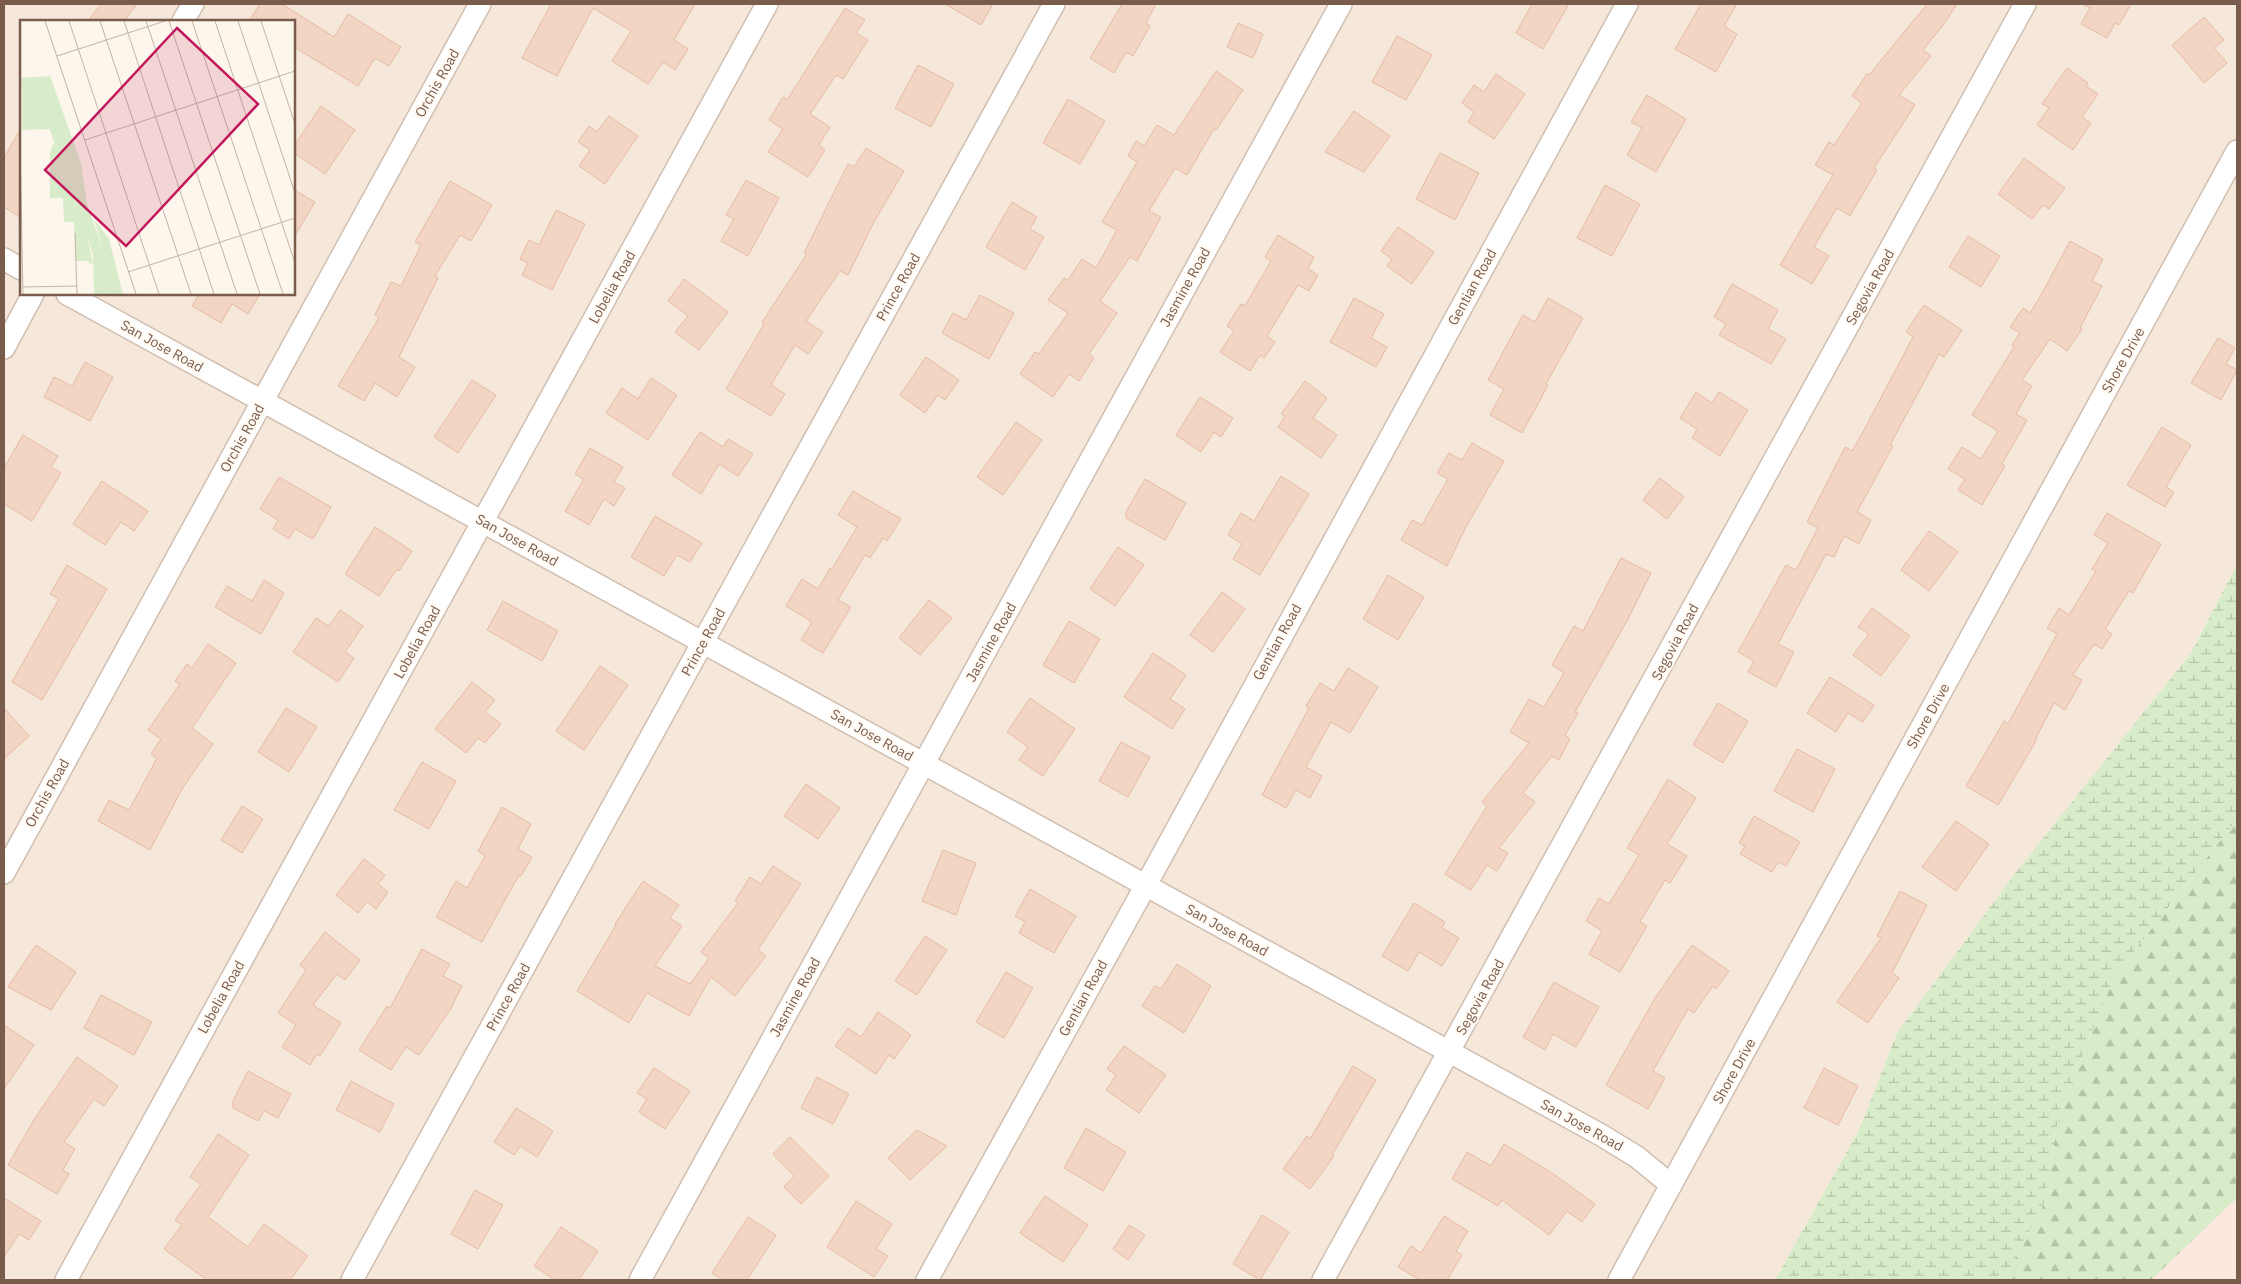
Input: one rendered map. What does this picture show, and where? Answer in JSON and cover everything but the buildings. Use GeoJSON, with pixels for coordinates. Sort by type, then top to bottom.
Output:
{"type":"FeatureCollection","features":[{"type":"Feature","properties":{"kind":"street"},"geometry":{"type":"LineString","coordinates":[[184,20],[193,4]]}},
{"type":"Feature","properties":{"kind":"street","name":"Orchis Road"},"geometry":{"type":"LineString","coordinates":[[4,873],[480,4]]}},
{"type":"Feature","properties":{"kind":"street","name":"Lobelia Road"},"geometry":{"type":"LineString","coordinates":[[66,1280],[767,4]]}},
{"type":"Feature","properties":{"kind":"street","name":"Prince Road"},"geometry":{"type":"LineString","coordinates":[[352,1280],[1054,4]]}},
{"type":"Feature","properties":{"kind":"street","name":"Jasmine Road"},"geometry":{"type":"LineString","coordinates":[[640,1280],[1341,4]]}},
{"type":"Feature","properties":{"kind":"street","name":"Gentian Road"},"geometry":{"type":"LineString","coordinates":[[927,1280],[1146,885],[1627,4]]}},
{"type":"Feature","properties":{"kind":"street","name":"Segovia Road"},"geometry":{"type":"LineString","coordinates":[[1323,1280],[2025,4]]}},
{"type":"Feature","properties":{"kind":"street","name":"Shore Drive"},"geometry":{"type":"LineString","coordinates":[[1619,1280],[2237,151]]}},
{"type":"Feature","properties":{"kind":"street"},"geometry":{"type":"LineString","coordinates":[[4,259],[20,268]]}},
{"type":"Feature","properties":{"kind":"street"},"geometry":{"type":"LineString","coordinates":[[4,348],[33,295]]}},
{"type":"Feature","properties":{"kind":"street","name":"San Jose Road"},"geometry":{"type":"LineString","coordinates":[[69,295],[1608,1139],[1637,1156],[1671,1185]]}},
{"type":"Feature","properties":{"kind":"shaded area"},"geometry":{"type":"Polygon","coordinates":[[[4,4],[2237,4],[2237,564],[2191,653],[2016,872],[1897,1033],[1859,1130],[1775,1280],[4,1280],[4,4]]]}},
{"type":"Feature","properties":{"kind":"shaded area"},"geometry":{"type":"Polygon","coordinates":[[[2237,1198],[2237,1280],[2151,1280],[2237,1198]]]}},
{"type":"Feature","properties":{"kind":"green space"},"geometry":{"type":"Polygon","coordinates":[[[2237,564],[2237,819],[2114,977],[2059,1114],[2044,1203],[2004,1280],[1775,1280],[1859,1130],[1897,1033],[2016,872],[2191,653],[2237,564]]]}},
{"type":"Feature","properties":{"kind":"green space"},"geometry":{"type":"Polygon","coordinates":[[[2237,819],[2237,1198],[2151,1280],[2004,1280],[2044,1203],[2059,1114],[2114,977],[2237,819]]]}}]}
